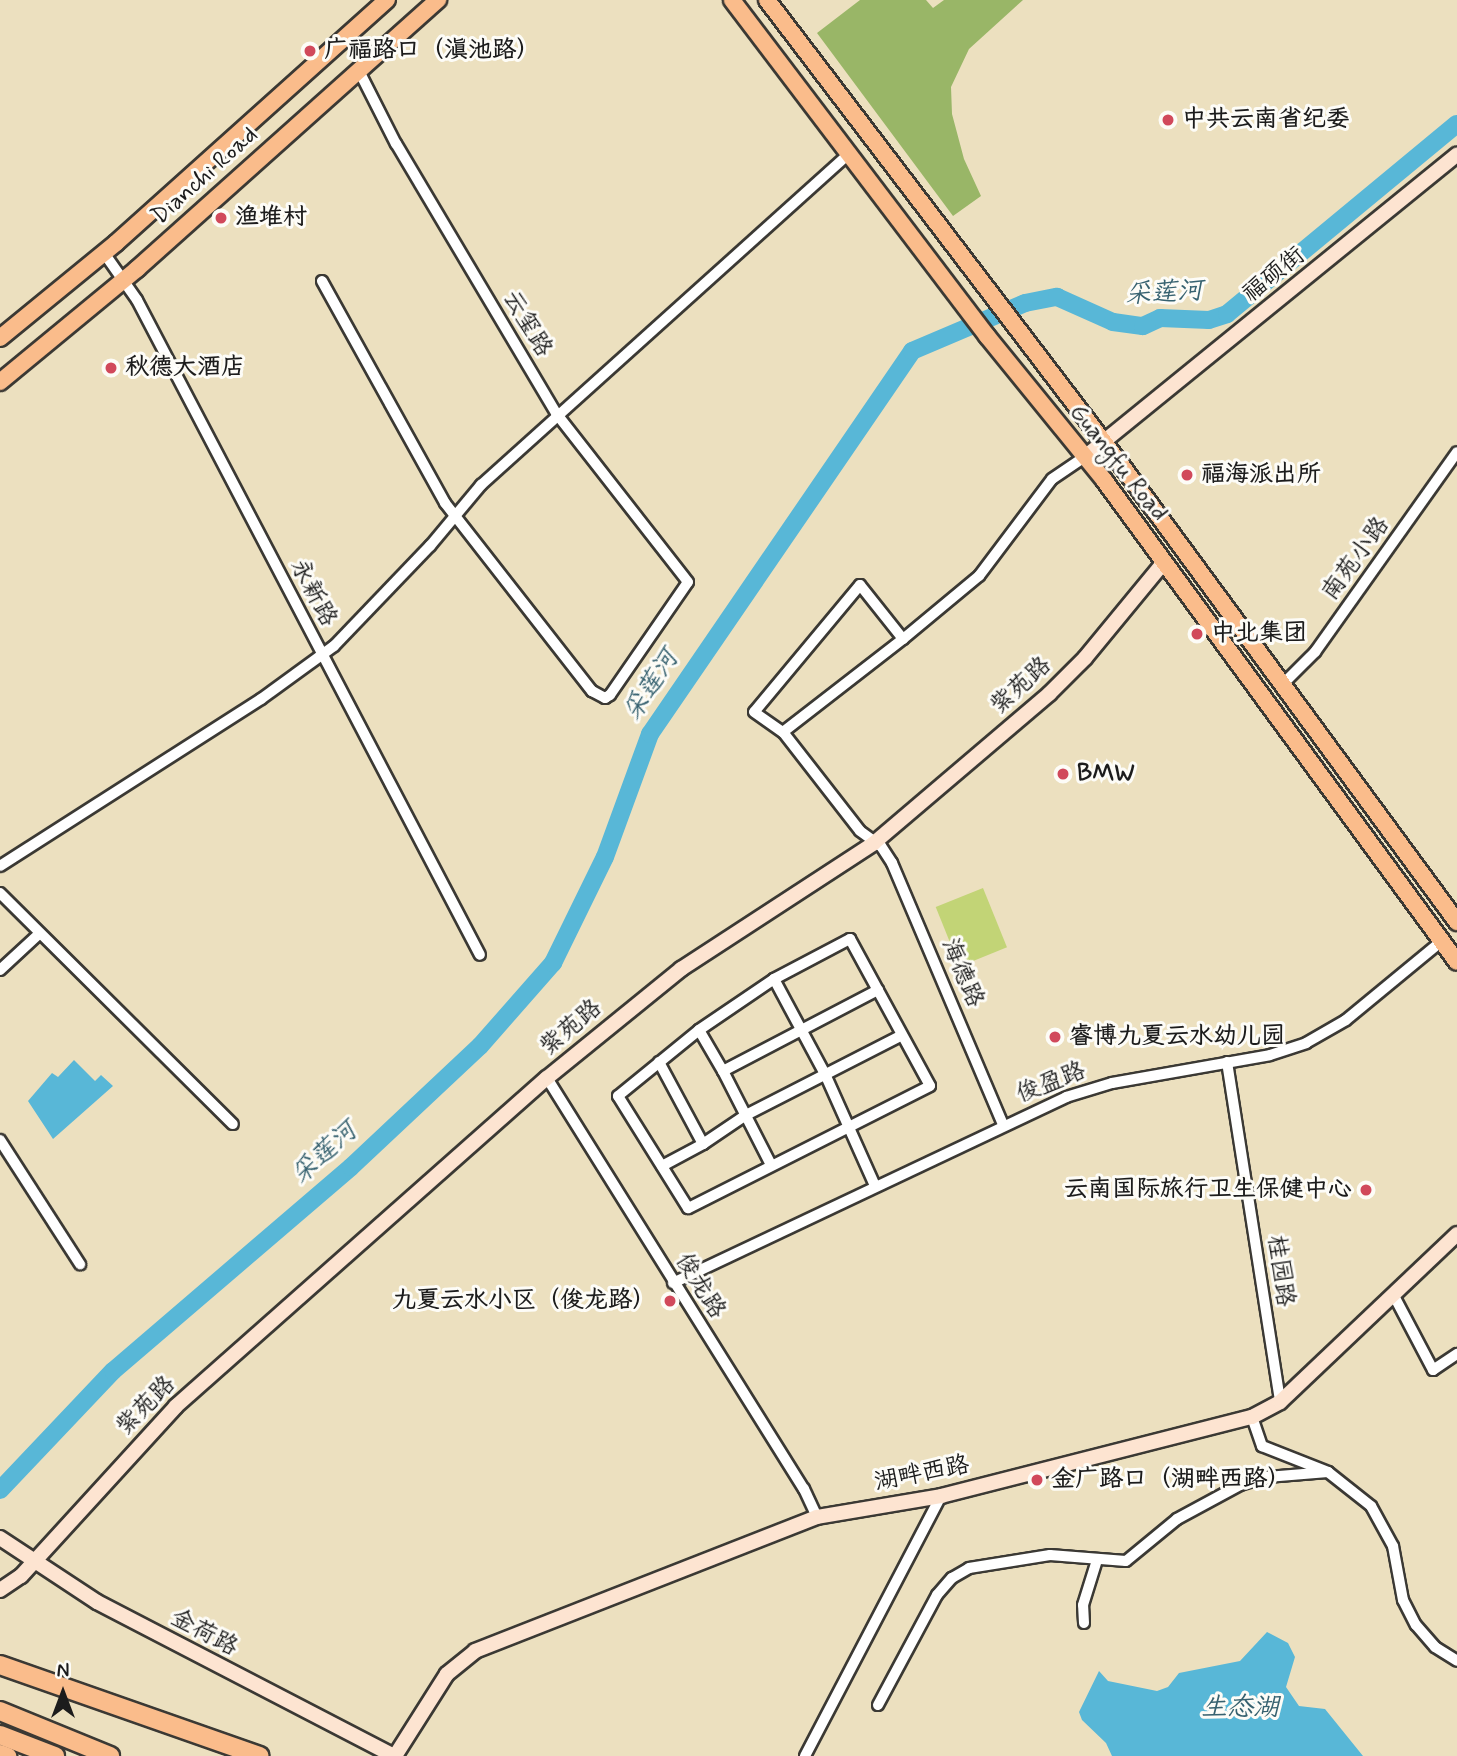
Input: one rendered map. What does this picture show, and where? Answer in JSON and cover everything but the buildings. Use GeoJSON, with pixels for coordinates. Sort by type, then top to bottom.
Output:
{"type":"FeatureCollection","features":[{"type":"Feature","properties":{"kind":"highway"},"geometry":{"type":"LineString","coordinates":[[0,1665],[260,1756]]}},
{"type":"Feature","properties":{"kind":"highway"},"geometry":{"type":"LineString","coordinates":[[0,1711],[110,1756]]}},
{"type":"Feature","properties":{"kind":"highway"},"geometry":{"type":"LineString","coordinates":[[0,1735],[55,1756]]}},
{"type":"Feature","properties":{"kind":"main road","name":"Dianchi Road"},"geometry":{"type":"LineString","coordinates":[[0,338],[104,253],[387,0]]}},
{"type":"Feature","properties":{"kind":"main road","name":"Dianchi Road"},"geometry":{"type":"LineString","coordinates":[[0,382],[125,279],[438,0]]}},
{"type":"Feature","properties":{"kind":"main road","name":"Guangfu Road"},"geometry":{"type":"LineString","coordinates":[[732,0],[987,336],[1086,456],[1457,962]]}},
{"type":"Feature","properties":{"kind":"main road","name":"Guangfu Road"},"geometry":{"type":"LineString","coordinates":[[767,0],[1104,443],[1457,922]]}},
{"type":"Feature","properties":{"kind":"main road"},"geometry":{"type":"LineString","coordinates":[[0,1753],[8,1756]]}},
{"type":"Feature","properties":{"kind":"street","name":"云玺路"},"geometry":{"type":"LineString","coordinates":[[358,69],[396,144],[556,413],[688,582],[605,698],[592,691],[454,514]]}},
{"type":"Feature","properties":{"kind":"street"},"geometry":{"type":"LineString","coordinates":[[0,866],[261,699],[321,655],[430,546],[454,514],[556,413],[848,154]]}},
{"type":"Feature","properties":{"kind":"street","name":"福硕街"},"geometry":{"type":"LineString","coordinates":[[1086,456],[1457,155]]}},
{"type":"Feature","properties":{"kind":"street","name":"永新路"},"geometry":{"type":"LineString","coordinates":[[104,253],[125,279],[480,955]]}},
{"type":"Feature","properties":{"kind":"street"},"geometry":{"type":"LineString","coordinates":[[322,281],[362,359],[454,514]]}},
{"type":"Feature","properties":{"kind":"street","name":"南苑小路"},"geometry":{"type":"LineString","coordinates":[[1282,685],[1315,652],[1457,452]]}},
{"type":"Feature","properties":{"kind":"street"},"geometry":{"type":"LineString","coordinates":[[783,732],[979,576],[1052,479],[1086,456]]}},
{"type":"Feature","properties":{"kind":"street","name":"紫苑路"},"geometry":{"type":"LineString","coordinates":[[0,1590],[33,1562],[176,1406],[547,1078],[681,969],[874,843],[1067,678],[1164,562]]}},
{"type":"Feature","properties":{"kind":"street","name":"海德路"},"geometry":{"type":"LineString","coordinates":[[902,639],[860,585],[754,712],[783,732],[892,863],[1003,1125]]}},
{"type":"Feature","properties":{"kind":"street"},"geometry":{"type":"LineString","coordinates":[[0,893],[233,1124]]}},
{"type":"Feature","properties":{"kind":"street"},"geometry":{"type":"LineString","coordinates":[[0,970],[40,933]]}},
{"type":"Feature","properties":{"kind":"street"},"geometry":{"type":"LineString","coordinates":[[850,939],[878,990],[930,1086],[688,1208],[618,1096],[699,1030],[774,979],[850,939]]}},
{"type":"Feature","properties":{"kind":"street","name":"俊盈路"},"geometry":{"type":"LineString","coordinates":[[673,1283],[1003,1125],[1087,1090],[1293,1049],[1326,1032],[1442,942]]}},
{"type":"Feature","properties":{"kind":"street"},"geometry":{"type":"LineString","coordinates":[[774,979],[825,1074],[875,1186]]}},
{"type":"Feature","properties":{"kind":"street"},"geometry":{"type":"LineString","coordinates":[[723,1071],[878,990]]}},
{"type":"Feature","properties":{"kind":"street"},"geometry":{"type":"LineString","coordinates":[[699,1030],[771,1165]]}},
{"type":"Feature","properties":{"kind":"street"},"geometry":{"type":"LineString","coordinates":[[662,1166],[703,1144],[746,1115],[902,1035]]}},
{"type":"Feature","properties":{"kind":"street"},"geometry":{"type":"LineString","coordinates":[[659,1062],[703,1144]]}},
{"type":"Feature","properties":{"kind":"street","name":"桂园路"},"geometry":{"type":"LineString","coordinates":[[1227,1062],[1280,1402]]}},
{"type":"Feature","properties":{"kind":"street","name":"俊龙路"},"geometry":{"type":"LineString","coordinates":[[547,1078],[804,1489],[817,1517]]}},
{"type":"Feature","properties":{"kind":"street"},"geometry":{"type":"LineString","coordinates":[[0,1140],[80,1264]]}},
{"type":"Feature","properties":{"kind":"street","name":"湖畔西路"},"geometry":{"type":"LineString","coordinates":[[394,1756],[447,1674],[475,1651],[817,1517],[941,1496],[1252,1417],[1280,1402],[1457,1234]]}},
{"type":"Feature","properties":{"kind":"street"},"geometry":{"type":"LineString","coordinates":[[1394,1294],[1433,1370],[1457,1354]]}},
{"type":"Feature","properties":{"kind":"street"},"geometry":{"type":"LineString","coordinates":[[1252,1417],[1262,1446],[1328,1472],[1353,1489],[1384,1524],[1403,1600],[1416,1625],[1435,1647],[1457,1661]]}},
{"type":"Feature","properties":{"kind":"street"},"geometry":{"type":"LineString","coordinates":[[877,1705],[937,1595],[952,1578],[969,1568],[1050,1555],[1126,1561],[1177,1519],[1240,1485],[1267,1477],[1328,1472]]}},
{"type":"Feature","properties":{"kind":"street"},"geometry":{"type":"LineString","coordinates":[[805,1756],[941,1496]]}},
{"type":"Feature","properties":{"kind":"street","name":"金荷路"},"geometry":{"type":"LineString","coordinates":[[0,1538],[33,1562],[186,1650],[394,1756]]}},
{"type":"Feature","properties":{"kind":"street"},"geometry":{"type":"LineString","coordinates":[[1084,1623],[1083,1605],[1097,1560]]}},
{"type":"Feature","properties":{"kind":"green space"},"geometry":{"type":"Polygon","coordinates":[[[860,0],[926,0],[933,8],[944,0],[1023,0],[969,49],[951,87],[952,114],[964,159],[981,196],[953,216],[817,33],[860,0]]]}},
{"type":"Feature","properties":{"kind":"green space"},"geometry":{"type":"Polygon","coordinates":[[[983,888],[1007,947],[960,966],[936,907],[983,888]]]}},
{"type":"Feature","properties":{"kind":"water"},"geometry":{"type":"Polygon","coordinates":[[[74,1060],[95,1081],[101,1075],[113,1086],[53,1139],[28,1101],[52,1073],[58,1077],[74,1060]]]}},
{"type":"Feature","properties":{"kind":"water","name":"生态湖"},"geometry":{"type":"Polygon","coordinates":[[[1267,1632],[1288,1643],[1295,1657],[1286,1687],[1299,1706],[1325,1709],[1363,1756],[1112,1756],[1106,1743],[1082,1720],[1079,1712],[1099,1671],[1108,1681],[1157,1691],[1168,1687],[1179,1673],[1240,1661],[1267,1632]]]}},
{"type":"Feature","properties":{"kind":"waterway","name":"采莲河"},"geometry":{"type":"LineString","coordinates":[[0,1490],[113,1371],[351,1167],[480,1046],[553,963],[605,857],[650,734],[912,351],[1025,303],[1057,297],[1113,322],[1143,326],[1160,318],[1209,320],[1227,314],[1457,124]]}},
{"type":"Feature","properties":{"kind":"place","name":"广福路口（滇池路）"},"geometry":{"type":"Point","coordinates":[310,51]}},
{"type":"Feature","properties":{"kind":"place","name":"中共云南省纪委"},"geometry":{"type":"Point","coordinates":[1168,120]}},
{"type":"Feature","properties":{"kind":"place","name":"渔堆村"},"geometry":{"type":"Point","coordinates":[221,218]}},
{"type":"Feature","properties":{"kind":"place","name":"秋德大酒店"},"geometry":{"type":"Point","coordinates":[111,368]}},
{"type":"Feature","properties":{"kind":"place","name":"福海派出所"},"geometry":{"type":"Point","coordinates":[1187,475]}},
{"type":"Feature","properties":{"kind":"place","name":"中北集团"},"geometry":{"type":"Point","coordinates":[1197,634]}},
{"type":"Feature","properties":{"kind":"place","name":"BMW"},"geometry":{"type":"Point","coordinates":[1063,774]}},
{"type":"Feature","properties":{"kind":"place","name":"睿博九夏云水幼儿园"},"geometry":{"type":"Point","coordinates":[1055,1037]}},
{"type":"Feature","properties":{"kind":"place","name":"云南国际旅行卫生保健中心"},"geometry":{"type":"Point","coordinates":[1366,1190]}},
{"type":"Feature","properties":{"kind":"place","name":"九夏云水小区（俊龙路）"},"geometry":{"type":"Point","coordinates":[670,1301]}},
{"type":"Feature","properties":{"kind":"place","name":"金广路口（湖畔西路）"},"geometry":{"type":"Point","coordinates":[1037,1480]}}]}
